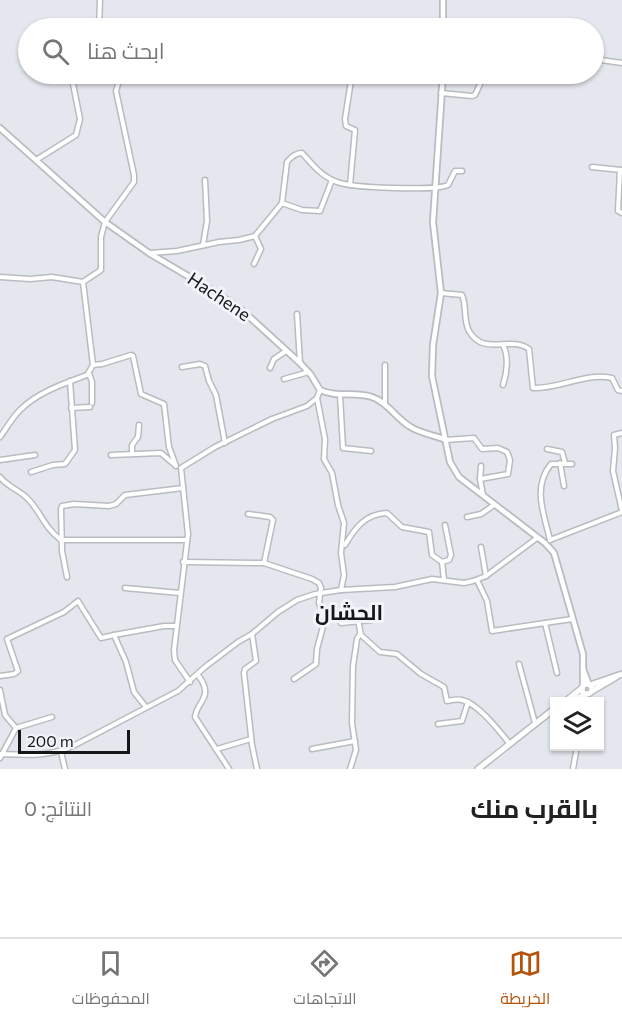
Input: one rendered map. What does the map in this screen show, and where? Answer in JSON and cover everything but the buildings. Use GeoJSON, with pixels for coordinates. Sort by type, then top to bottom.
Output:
{"type":"FeatureCollection","features":[{"type":"Feature","properties":{"kind":"main road"},"geometry":{"type":"LineString","coordinates":[[576,697],[587,688],[621,674]]}},
{"type":"Feature","properties":{"kind":"main road"},"geometry":{"type":"LineString","coordinates":[[478,769],[550,712]]}},
{"type":"Feature","properties":{"kind":"street"},"geometry":{"type":"LineString","coordinates":[[99,18],[100,0]]}},
{"type":"Feature","properties":{"kind":"street"},"geometry":{"type":"LineString","coordinates":[[443,0],[443,18]]}},
{"type":"Feature","properties":{"kind":"street"},"geometry":{"type":"LineString","coordinates":[[604,60],[622,63]]}},
{"type":"Feature","properties":{"kind":"street"},"geometry":{"type":"LineString","coordinates":[[36,160],[76,135],[80,120],[73,84]]}},
{"type":"Feature","properties":{"kind":"street"},"geometry":{"type":"LineString","coordinates":[[0,277],[30,279],[52,277],[83,282],[101,270],[101,237],[105,222],[135,183],[116,91],[118,84]]}},
{"type":"Feature","properties":{"kind":"street"},"geometry":{"type":"LineString","coordinates":[[350,84],[345,119],[346,126],[355,130],[350,184]]}},
{"type":"Feature","properties":{"kind":"street"},"geometry":{"type":"LineString","coordinates":[[442,84],[433,234],[441,293],[434,334],[432,366],[434,391],[450,462],[456,473],[484,497],[537,538],[548,542],[622,512],[612,464],[615,448],[614,435],[622,433]]}},
{"type":"Feature","properties":{"kind":"street"},"geometry":{"type":"LineString","coordinates":[[441,93],[472,96],[475,95],[480,84]]}},
{"type":"Feature","properties":{"kind":"street","name":"Hachene"},"geometry":{"type":"LineString","coordinates":[[0,128],[105,222],[149,253],[230,302],[257,323],[309,372],[320,390]]}},
{"type":"Feature","properties":{"kind":"street"},"geometry":{"type":"LineString","coordinates":[[149,253],[177,251],[255,236],[282,204],[287,162],[294,155],[302,153],[317,170],[332,180],[350,184],[434,189],[448,185],[455,171],[462,171]]}},
{"type":"Feature","properties":{"kind":"street"},"geometry":{"type":"LineString","coordinates":[[592,167],[621,170],[618,211],[622,213]]}},
{"type":"Feature","properties":{"kind":"street"},"geometry":{"type":"LineString","coordinates":[[203,245],[207,220],[205,180]]}},
{"type":"Feature","properties":{"kind":"street"},"geometry":{"type":"LineString","coordinates":[[282,204],[302,210],[320,211],[332,180]]}},
{"type":"Feature","properties":{"kind":"street"},"geometry":{"type":"LineString","coordinates":[[254,264],[261,249],[255,236]]}},
{"type":"Feature","properties":{"kind":"street"},"geometry":{"type":"LineString","coordinates":[[0,437],[26,405],[61,384],[89,373],[93,365],[83,282]]}},
{"type":"Feature","properties":{"kind":"street"},"geometry":{"type":"LineString","coordinates":[[441,293],[462,295],[466,323],[473,336],[484,344],[517,343],[529,349],[533,388],[604,376],[612,378],[617,388],[622,391]]}},
{"type":"Feature","properties":{"kind":"street"},"geometry":{"type":"LineString","coordinates":[[297,314],[300,363]]}},
{"type":"Feature","properties":{"kind":"street"},"geometry":{"type":"LineString","coordinates":[[503,345],[507,358],[503,385]]}},
{"type":"Feature","properties":{"kind":"street"},"geometry":{"type":"LineString","coordinates":[[270,368],[274,359],[286,351]]}},
{"type":"Feature","properties":{"kind":"street"},"geometry":{"type":"LineString","coordinates":[[93,365],[97,366],[133,356],[141,394],[164,404],[169,450],[178,467],[187,517],[187,540],[174,645],[175,660],[190,682]]}},
{"type":"Feature","properties":{"kind":"street"},"geometry":{"type":"LineString","coordinates":[[182,367],[200,364],[205,366],[208,381],[216,395],[225,443]]}},
{"type":"Feature","properties":{"kind":"street"},"geometry":{"type":"LineString","coordinates":[[385,364],[385,404]]}},
{"type":"Feature","properties":{"kind":"street"},"geometry":{"type":"LineString","coordinates":[[284,379],[309,372]]}},
{"type":"Feature","properties":{"kind":"street"},"geometry":{"type":"LineString","coordinates":[[71,408],[91,405],[92,382],[89,373]]}},
{"type":"Feature","properties":{"kind":"street"},"geometry":{"type":"LineString","coordinates":[[31,472],[65,464],[74,452],[76,446],[70,381]]}},
{"type":"Feature","properties":{"kind":"street"},"geometry":{"type":"LineString","coordinates":[[178,467],[272,419],[307,406],[317,398],[320,390],[340,395],[366,395],[385,404],[412,428],[445,440],[474,438],[482,449],[498,448],[507,452],[510,460],[508,474],[480,479]]}},
{"type":"Feature","properties":{"kind":"street"},"geometry":{"type":"LineString","coordinates":[[340,395],[343,448],[371,451]]}},
{"type":"Feature","properties":{"kind":"street"},"geometry":{"type":"LineString","coordinates":[[317,398],[325,439],[324,459],[332,473],[338,505],[344,520],[342,548],[344,575],[341,590]]}},
{"type":"Feature","properties":{"kind":"street"},"geometry":{"type":"LineString","coordinates":[[132,454],[132,445],[138,436],[139,425]]}},
{"type":"Feature","properties":{"kind":"street"},"geometry":{"type":"LineString","coordinates":[[547,449],[562,452],[564,486]]}},
{"type":"Feature","properties":{"kind":"street"},"geometry":{"type":"LineString","coordinates":[[111,455],[161,453],[178,467]]}},
{"type":"Feature","properties":{"kind":"street"},"geometry":{"type":"LineString","coordinates":[[0,460],[35,454]]}},
{"type":"Feature","properties":{"kind":"street"},"geometry":{"type":"LineString","coordinates":[[572,464],[551,464],[543,477],[539,494],[548,542],[557,559],[583,654],[587,688]]}},
{"type":"Feature","properties":{"kind":"street"},"geometry":{"type":"LineString","coordinates":[[481,466],[480,479],[484,497]]}},
{"type":"Feature","properties":{"kind":"street"},"geometry":{"type":"LineString","coordinates":[[0,477],[9,487],[26,497],[45,524],[61,540],[187,540]]}},
{"type":"Feature","properties":{"kind":"street"},"geometry":{"type":"LineString","coordinates":[[67,577],[61,540],[62,506],[74,504],[109,506],[116,504],[125,495],[183,488]]}},
{"type":"Feature","properties":{"kind":"street"},"geometry":{"type":"LineString","coordinates":[[467,517],[481,514],[494,504]]}},
{"type":"Feature","properties":{"kind":"street"},"geometry":{"type":"LineString","coordinates":[[342,548],[364,520],[387,513],[402,527],[429,532],[432,555],[442,562],[444,580]]}},
{"type":"Feature","properties":{"kind":"street"},"geometry":{"type":"LineString","coordinates":[[248,514],[270,517],[273,520],[264,563]]}},
{"type":"Feature","properties":{"kind":"street"},"geometry":{"type":"LineString","coordinates":[[442,562],[448,560],[451,555],[445,525]]}},
{"type":"Feature","properties":{"kind":"street"},"geometry":{"type":"LineString","coordinates":[[52,717],[16,728],[1,755],[61,752],[166,698],[287,606],[306,597],[341,590],[395,587],[432,579],[464,583],[477,580],[486,576],[537,538]]}},
{"type":"Feature","properties":{"kind":"street"},"geometry":{"type":"LineString","coordinates":[[481,547],[486,576]]}},
{"type":"Feature","properties":{"kind":"street"},"geometry":{"type":"LineString","coordinates":[[183,562],[264,563],[317,581],[320,585],[319,603],[325,619],[317,649],[316,664],[294,679]]}},
{"type":"Feature","properties":{"kind":"street"},"geometry":{"type":"LineString","coordinates":[[477,580],[487,601],[492,631],[572,619]]}},
{"type":"Feature","properties":{"kind":"street"},"geometry":{"type":"LineString","coordinates":[[124,588],[180,593]]}},
{"type":"Feature","properties":{"kind":"street"},"geometry":{"type":"LineString","coordinates":[[0,676],[14,674],[18,671],[7,639],[64,612],[76,602],[80,602],[101,638],[164,626],[176,626]]}},
{"type":"Feature","properties":{"kind":"street"},"geometry":{"type":"LineString","coordinates":[[323,613],[337,615],[341,623],[372,620]]}},
{"type":"Feature","properties":{"kind":"street"},"geometry":{"type":"LineString","coordinates":[[358,620],[361,634],[380,652],[397,654],[421,674],[444,687],[447,700],[462,699],[468,702],[486,717],[510,744]]}},
{"type":"Feature","properties":{"kind":"street"},"geometry":{"type":"LineString","coordinates":[[545,623],[557,673]]}},
{"type":"Feature","properties":{"kind":"street"},"geometry":{"type":"LineString","coordinates":[[252,634],[256,661],[244,671],[251,739],[257,769]]}},
{"type":"Feature","properties":{"kind":"street"},"geometry":{"type":"LineString","coordinates":[[350,769],[356,750],[352,723],[353,666],[357,639],[361,634]]}},
{"type":"Feature","properties":{"kind":"street"},"geometry":{"type":"LineString","coordinates":[[114,635],[126,662],[134,692],[146,707]]}},
{"type":"Feature","properties":{"kind":"street"},"geometry":{"type":"LineString","coordinates":[[519,664],[534,723]]}},
{"type":"Feature","properties":{"kind":"street"},"geometry":{"type":"LineString","coordinates":[[198,675],[204,683],[205,694],[204,702],[195,717],[230,769]]}},
{"type":"Feature","properties":{"kind":"street"},"geometry":{"type":"LineString","coordinates":[[0,690],[5,715],[16,728]]}},
{"type":"Feature","properties":{"kind":"street"},"geometry":{"type":"LineString","coordinates":[[438,724],[462,721],[468,702]]}},
{"type":"Feature","properties":{"kind":"street"},"geometry":{"type":"LineString","coordinates":[[217,749],[251,739]]}},
{"type":"Feature","properties":{"kind":"street"},"geometry":{"type":"LineString","coordinates":[[312,748],[355,741]]}},
{"type":"Feature","properties":{"kind":"street"},"geometry":{"type":"LineString","coordinates":[[573,769],[576,751]]}},
{"type":"Feature","properties":{"kind":"street"},"geometry":{"type":"LineString","coordinates":[[61,752],[65,769]]}},
{"type":"Feature","properties":{"kind":"district","name":"الحشان"},"geometry":{"type":"Point","coordinates":[349,613]}}]}
